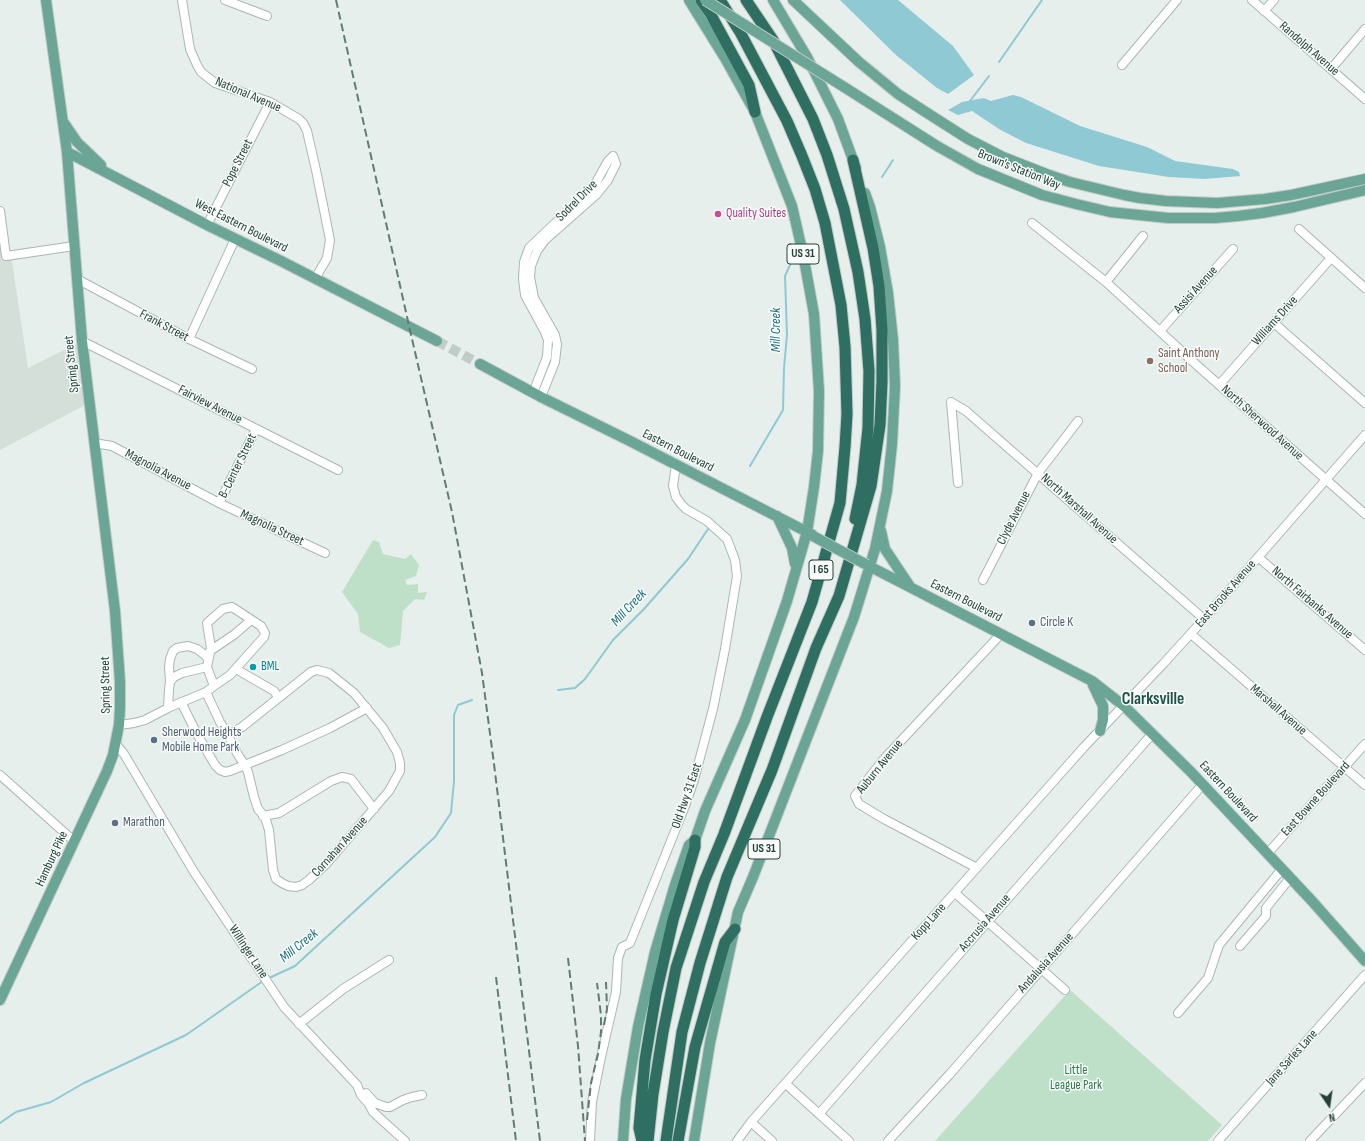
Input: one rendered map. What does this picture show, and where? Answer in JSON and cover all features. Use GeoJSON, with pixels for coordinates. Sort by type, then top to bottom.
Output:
{"type":"FeatureCollection","features":[{"type":"Feature","properties":{"kind":"highway"},"geometry":{"type":"LineString","coordinates":[[701,0],[710,13],[749,85],[755,112]]}},
{"type":"Feature","properties":{"kind":"highway","name":"I 65"},"geometry":{"type":"LineString","coordinates":[[648,1141],[662,1032],[676,968],[704,882],[724,834],[767,717],[812,602],[840,503],[846,440],[846,377],[841,305],[823,216],[815,189],[786,121],[740,32],[720,0]]}},
{"type":"Feature","properties":{"kind":"highway","name":"I 65"},"geometry":{"type":"LineString","coordinates":[[666,1141],[682,1032],[700,963],[727,878],[772,770],[816,648],[839,596],[862,485],[868,428],[869,371],[865,319],[858,272],[844,209],[827,155],[813,119],[772,40],[746,0]]}},
{"type":"Feature","properties":{"kind":"highway"},"geometry":{"type":"LineString","coordinates":[[839,596],[871,486],[880,425],[882,382],[882,330],[878,286],[873,248],[853,160]]}},
{"type":"Feature","properties":{"kind":"highway"},"geometry":{"type":"LineString","coordinates":[[642,1141],[639,1128],[645,1067],[655,1001],[673,920],[695,847],[695,840]]}},
{"type":"Feature","properties":{"kind":"highway"},"geometry":{"type":"LineString","coordinates":[[678,1141],[695,1048],[725,942],[735,929]]}},
{"type":"Feature","properties":{"kind":"main road","name":"Spring Street"},"geometry":{"type":"LineString","coordinates":[[46,0],[66,152],[82,341],[116,611],[120,682],[119,725]]}},
{"type":"Feature","properties":{"kind":"main road","name":"US 31"},"geometry":{"type":"LineString","coordinates":[[623,1141],[626,1100],[638,1027],[654,952],[689,845],[695,840],[705,811],[744,720],[810,534],[818,451],[819,391],[814,314],[792,206],[755,112],[725,58],[689,0]]}},
{"type":"Feature","properties":{"kind":"main road","name":"Brown's Station Way"},"geometry":{"type":"LineString","coordinates":[[705,0],[938,146],[978,169],[1048,197],[1110,212],[1192,219],[1230,217],[1282,210],[1365,190]]}},
{"type":"Feature","properties":{"kind":"main road","name":"US 31"},"geometry":{"type":"LineString","coordinates":[[694,1141],[710,1043],[738,912],[854,617],[880,526],[887,491],[892,444],[895,386],[893,340],[888,293],[880,247],[870,207],[838,119],[807,57],[773,0]]}},
{"type":"Feature","properties":{"kind":"main road","name":"Brown's Station Way"},"geometry":{"type":"LineString","coordinates":[[793,0],[859,62],[898,94],[924,112],[968,139],[1003,157],[1034,170],[1070,182],[1116,194],[1140,198],[1166,201],[1216,203],[1265,199],[1291,195],[1365,179]]}},
{"type":"Feature","properties":{"kind":"main road"},"geometry":{"type":"LineString","coordinates":[[62,119],[77,142],[108,172]]}},
{"type":"Feature","properties":{"kind":"main road","name":"West Eastern Boulevard"},"geometry":{"type":"LineString","coordinates":[[66,152],[108,172],[207,225],[315,278],[437,341]]}},
{"type":"Feature","properties":{"kind":"main road","name":"Eastern Boulevard"},"geometry":{"type":"LineString","coordinates":[[480,364],[537,395],[776,516],[1092,681],[1124,706],[1203,784],[1268,853],[1365,961]]}},
{"type":"Feature","properties":{"kind":"main road"},"geometry":{"type":"LineString","coordinates":[[776,516],[792,548],[796,570]]}},
{"type":"Feature","properties":{"kind":"main road"},"geometry":{"type":"LineString","coordinates":[[880,526],[885,549],[910,587]]}},
{"type":"Feature","properties":{"kind":"main road"},"geometry":{"type":"LineString","coordinates":[[1092,681],[1103,706],[1104,720],[1100,731]]}},
{"type":"Feature","properties":{"kind":"main road","name":"Hamburg Pike"},"geometry":{"type":"LineString","coordinates":[[0,1000],[107,771],[113,755],[119,725]]}},
{"type":"Feature","properties":{"kind":"street","name":"National Avenue"},"geometry":{"type":"LineString","coordinates":[[182,0],[190,49],[196,65],[201,72],[215,83],[270,102],[299,119],[303,123],[307,132],[316,170],[330,240],[327,258],[315,278]]}},
{"type":"Feature","properties":{"kind":"street"},"geometry":{"type":"LineString","coordinates":[[225,0],[268,16]]}},
{"type":"Feature","properties":{"kind":"street"},"geometry":{"type":"LineString","coordinates":[[1122,65],[1177,0]]}},
{"type":"Feature","properties":{"kind":"street","name":"Randolph Avenue"},"geometry":{"type":"LineString","coordinates":[[1252,0],[1365,99]]}},
{"type":"Feature","properties":{"kind":"street"},"geometry":{"type":"LineString","coordinates":[[1264,11],[1274,0]]}},
{"type":"Feature","properties":{"kind":"street"},"geometry":{"type":"LineString","coordinates":[[1331,69],[1365,29]]}},
{"type":"Feature","properties":{"kind":"street","name":"Pope Street"},"geometry":{"type":"LineString","coordinates":[[207,225],[270,102]]}},
{"type":"Feature","properties":{"kind":"street","name":"Sodrel Drive"},"geometry":{"type":"LineString","coordinates":[[613,156],[616,164],[608,180],[597,194],[545,240],[537,251],[531,266],[530,277],[534,298],[555,335],[557,344],[555,362],[537,395],[547,357],[548,340],[526,295],[523,279],[524,262],[529,248],[594,186],[608,161],[613,156]]}},
{"type":"Feature","properties":{"kind":"street"},"geometry":{"type":"LineString","coordinates":[[0,211],[6,256],[74,246]]}},
{"type":"Feature","properties":{"kind":"street","name":"North Sherwood Avenue"},"geometry":{"type":"LineString","coordinates":[[1032,223],[1106,282],[1219,385],[1365,514]]}},
{"type":"Feature","properties":{"kind":"street"},"geometry":{"type":"LineString","coordinates":[[1299,229],[1365,288]]}},
{"type":"Feature","properties":{"kind":"street"},"geometry":{"type":"LineString","coordinates":[[1106,282],[1144,236]]}},
{"type":"Feature","properties":{"kind":"street"},"geometry":{"type":"LineString","coordinates":[[188,339],[235,239]]}},
{"type":"Feature","properties":{"kind":"street","name":"Assisi Avenue"},"geometry":{"type":"LineString","coordinates":[[1160,331],[1233,249]]}},
{"type":"Feature","properties":{"kind":"street","name":"Williams Drive"},"geometry":{"type":"LineString","coordinates":[[1219,385],[1331,258]]}},
{"type":"Feature","properties":{"kind":"street","name":"Frank Street"},"geometry":{"type":"LineString","coordinates":[[77,278],[188,339],[252,369]]}},
{"type":"Feature","properties":{"kind":"street"},"geometry":{"type":"LineString","coordinates":[[1274,323],[1365,403]]}},
{"type":"Feature","properties":{"kind":"street","name":"Fairview Avenue"},"geometry":{"type":"LineString","coordinates":[[82,341],[338,470]]}},
{"type":"Feature","properties":{"kind":"street","name":"North Marshall Avenue"},"geometry":{"type":"LineString","coordinates":[[958,483],[950,402],[966,411],[1204,619]]}},
{"type":"Feature","properties":{"kind":"street","name":"Clyde Avenue"},"geometry":{"type":"LineString","coordinates":[[983,580],[1038,473],[1078,421]]}},
{"type":"Feature","properties":{"kind":"street","name":"B-Center Street"},"geometry":{"type":"LineString","coordinates":[[219,504],[256,429]]}},
{"type":"Feature","properties":{"kind":"street","name":"East Brooks Avenue"},"geometry":{"type":"LineString","coordinates":[[1124,706],[1191,634],[1365,435]]}},
{"type":"Feature","properties":{"kind":"street","name":"Magnolia Avenue"},"geometry":{"type":"LineString","coordinates":[[94,443],[112,446],[219,504]]}},
{"type":"Feature","properties":{"kind":"street","name":"Old Hwy 31 East"},"geometry":{"type":"LineString","coordinates":[[590,1141],[592,1102],[616,992],[618,958],[622,947],[630,943],[694,780],[713,709],[737,576],[735,560],[726,538],[707,521],[686,509],[680,504],[676,497],[673,486],[676,465]]}},
{"type":"Feature","properties":{"kind":"street","name":"Magnolia Street"},"geometry":{"type":"LineString","coordinates":[[219,504],[325,553]]}},
{"type":"Feature","properties":{"kind":"street","name":"North Fairbanks Avenue"},"geometry":{"type":"LineString","coordinates":[[1258,557],[1365,650]]}},
{"type":"Feature","properties":{"kind":"street"},"geometry":{"type":"LineString","coordinates":[[119,725],[145,720],[181,702],[206,692],[230,675],[264,637],[261,626],[232,607],[223,609],[207,623],[211,648],[208,663]]}},
{"type":"Feature","properties":{"kind":"street"},"geometry":{"type":"LineString","coordinates":[[210,651],[235,634],[251,620]]}},
{"type":"Feature","properties":{"kind":"street","name":"Auburn Avenue"},"geometry":{"type":"LineString","coordinates":[[977,868],[884,819],[859,804],[855,796],[883,760],[1001,634]]}},
{"type":"Feature","properties":{"kind":"street","name":"Marshall Avenue"},"geometry":{"type":"LineString","coordinates":[[1191,634],[1365,786]]}},
{"type":"Feature","properties":{"kind":"street"},"geometry":{"type":"LineString","coordinates":[[168,708],[170,659],[172,651],[177,648],[188,646],[197,649],[206,655],[214,686]]}},
{"type":"Feature","properties":{"kind":"street"},"geometry":{"type":"LineString","coordinates":[[170,682],[174,677],[182,673],[208,663]]}},
{"type":"Feature","properties":{"kind":"street"},"geometry":{"type":"LineString","coordinates":[[236,669],[274,691],[278,697]]}},
{"type":"Feature","properties":{"kind":"street","name":"Cornahan Avenue"},"geometry":{"type":"LineString","coordinates":[[206,692],[220,722],[248,772],[258,809],[264,816],[269,830],[273,870],[276,879],[282,883],[296,887],[309,880],[328,863],[389,791],[400,771],[400,763],[397,752],[383,728],[367,708],[342,682],[329,673],[317,670],[311,672],[242,727],[228,735]]}},
{"type":"Feature","properties":{"kind":"street"},"geometry":{"type":"LineString","coordinates":[[181,702],[214,765],[225,772],[310,737],[367,708]]}},
{"type":"Feature","properties":{"kind":"street","name":"Kopp Lane"},"geometry":{"type":"LineString","coordinates":[[737,1141],[751,1122],[977,868],[1124,706]]}},
{"type":"Feature","properties":{"kind":"street","name":"Accrusia Avenue"},"geometry":{"type":"LineString","coordinates":[[819,1114],[1153,733]]}},
{"type":"Feature","properties":{"kind":"street","name":"Willinger Lane"},"geometry":{"type":"LineString","coordinates":[[115,743],[124,754],[194,872],[284,1007],[357,1085],[361,1095],[373,1112],[405,1141]]}},
{"type":"Feature","properties":{"kind":"street","name":"East Bowne Boulevard"},"geometry":{"type":"LineString","coordinates":[[1268,853],[1365,744]]}},
{"type":"Feature","properties":{"kind":"street"},"geometry":{"type":"LineString","coordinates":[[0,775],[75,842]]}},
{"type":"Feature","properties":{"kind":"street","name":"Cornahan Avenue"},"geometry":{"type":"LineString","coordinates":[[264,816],[279,813],[330,781],[342,777],[351,779],[374,809]]}},
{"type":"Feature","properties":{"kind":"street","name":"Andalusia Avenue"},"geometry":{"type":"LineString","coordinates":[[888,1141],[949,1075],[1203,784]]}},
{"type":"Feature","properties":{"kind":"street"},"geometry":{"type":"LineString","coordinates":[[1178,1013],[1208,978],[1219,945],[1282,869]]}},
{"type":"Feature","properties":{"kind":"street"},"geometry":{"type":"LineString","coordinates":[[1240,946],[1266,916],[1266,908],[1290,878]]}},
{"type":"Feature","properties":{"kind":"street"},"geometry":{"type":"LineString","coordinates":[[955,894],[1065,990]]}},
{"type":"Feature","properties":{"kind":"street"},"geometry":{"type":"LineString","coordinates":[[299,1024],[343,989],[389,960]]}},
{"type":"Feature","properties":{"kind":"street","name":"Jane Sarles Lane"},"geometry":{"type":"LineString","coordinates":[[1218,1141],[1365,975]]}},
{"type":"Feature","properties":{"kind":"street"},"geometry":{"type":"LineString","coordinates":[[1310,1141],[1365,1083]]}},
{"type":"Feature","properties":{"kind":"street"},"geometry":{"type":"LineString","coordinates":[[786,1084],[849,1141]]}},
{"type":"Feature","properties":{"kind":"street"},"geometry":{"type":"LineString","coordinates":[[357,1085],[375,1103],[386,1107],[390,1107],[403,1100],[422,1095]]}},
{"type":"Feature","properties":{"kind":"street"},"geometry":{"type":"LineString","coordinates":[[751,1122],[772,1141]]}},
{"type":"Feature","properties":{"kind":"shaded area"},"geometry":{"type":"Polygon","coordinates":[[[0,211],[6,256],[11,255],[28,368],[82,341],[89,403],[0,450],[0,211]]]}},
{"type":"Feature","properties":{"kind":"green space"},"geometry":{"type":"Polygon","coordinates":[[[373,540],[379,542],[383,554],[405,559],[411,554],[419,565],[416,576],[405,580],[407,585],[418,584],[418,593],[427,592],[424,600],[415,599],[403,611],[400,645],[389,648],[360,632],[358,614],[342,592],[373,540]]]}},
{"type":"Feature","properties":{"kind":"green space","name":"Little League Park"},"geometry":{"type":"Polygon","coordinates":[[[1070,990],[1222,1125],[1208,1141],[935,1141],[1070,990]]]}},
{"type":"Feature","properties":{"kind":"water"},"geometry":{"type":"Polygon","coordinates":[[[840,0],[898,0],[953,46],[974,75],[948,94],[937,88],[896,55],[840,0]]]}},
{"type":"Feature","properties":{"kind":"water"},"geometry":{"type":"Polygon","coordinates":[[[1013,95],[1021,97],[1080,126],[1147,147],[1175,161],[1233,169],[1239,172],[1240,176],[1205,179],[1169,177],[1099,166],[1026,143],[999,129],[972,111],[958,115],[948,110],[962,102],[984,98],[991,101],[1013,95]]]}},
{"type":"Feature","properties":{"kind":"waterway","name":"Mill Creek"},"geometry":{"type":"LineString","coordinates":[[999,62],[1042,0]]}},
{"type":"Feature","properties":{"kind":"waterway","name":"Mill Creek"},"geometry":{"type":"LineString","coordinates":[[970,101],[989,76]]}},
{"type":"Feature","properties":{"kind":"waterway","name":"Mill Creek"},"geometry":{"type":"LineString","coordinates":[[882,177],[893,160]]}},
{"type":"Feature","properties":{"kind":"waterway","name":"Mill Creek"},"geometry":{"type":"LineString","coordinates":[[750,466],[783,410],[784,368],[787,335],[785,276],[793,258]]}},
{"type":"Feature","properties":{"kind":"waterway","name":"Mill Creek"},"geometry":{"type":"LineString","coordinates":[[558,690],[575,688],[585,679],[613,640],[644,609],[688,559],[708,529]]}},
{"type":"Feature","properties":{"kind":"waterway","name":"Mill Creek"},"geometry":{"type":"LineString","coordinates":[[267,979],[295,966],[435,837],[451,813],[454,781],[454,715],[458,705],[472,700]]}},
{"type":"Feature","properties":{"kind":"waterway","name":"Mill Creek"},"geometry":{"type":"LineString","coordinates":[[0,1123],[16,1112],[51,1102],[84,1083],[186,1035],[263,981]]}},
{"type":"Feature","properties":{"kind":"tunnel"},"geometry":{"type":"LineString","coordinates":[[437,341],[480,364]]}},
{"type":"Feature","properties":{"kind":"railway"},"geometry":{"type":"LineString","coordinates":[[336,0],[452,512],[482,673],[540,1141]]}},
{"type":"Feature","properties":{"kind":"railway"},"geometry":{"type":"LineString","coordinates":[[568,958],[578,1046],[585,1141]]}},
{"type":"Feature","properties":{"kind":"railway"},"geometry":{"type":"LineString","coordinates":[[496,977],[516,1141]]}},
{"type":"Feature","properties":{"kind":"railway"},"geometry":{"type":"LineString","coordinates":[[604,1025],[607,1009],[606,982]]}},
{"type":"Feature","properties":{"kind":"railway"},"geometry":{"type":"LineString","coordinates":[[587,1120],[591,1083],[598,1054],[601,1032],[601,1015],[597,983]]}},
{"type":"Feature","properties":{"kind":"place","name":"Quality Suites"},"geometry":{"type":"Point","coordinates":[718,214]}},
{"type":"Feature","properties":{"kind":"place","name":"Saint Anthony School"},"geometry":{"type":"Point","coordinates":[1150,361]}},
{"type":"Feature","properties":{"kind":"place","name":"Circle K"},"geometry":{"type":"Point","coordinates":[1032,623]}},
{"type":"Feature","properties":{"kind":"place","name":"BML"},"geometry":{"type":"Point","coordinates":[253,667]}},
{"type":"Feature","properties":{"kind":"place","name":"Sherwood Heights Mobile Home Park"},"geometry":{"type":"Point","coordinates":[154,740]}},
{"type":"Feature","properties":{"kind":"place","name":"Marathon"},"geometry":{"type":"Point","coordinates":[115,823]}},
{"type":"Feature","properties":{"kind":"district","name":"Clarksville"},"geometry":{"type":"Point","coordinates":[1153,700]}}]}
